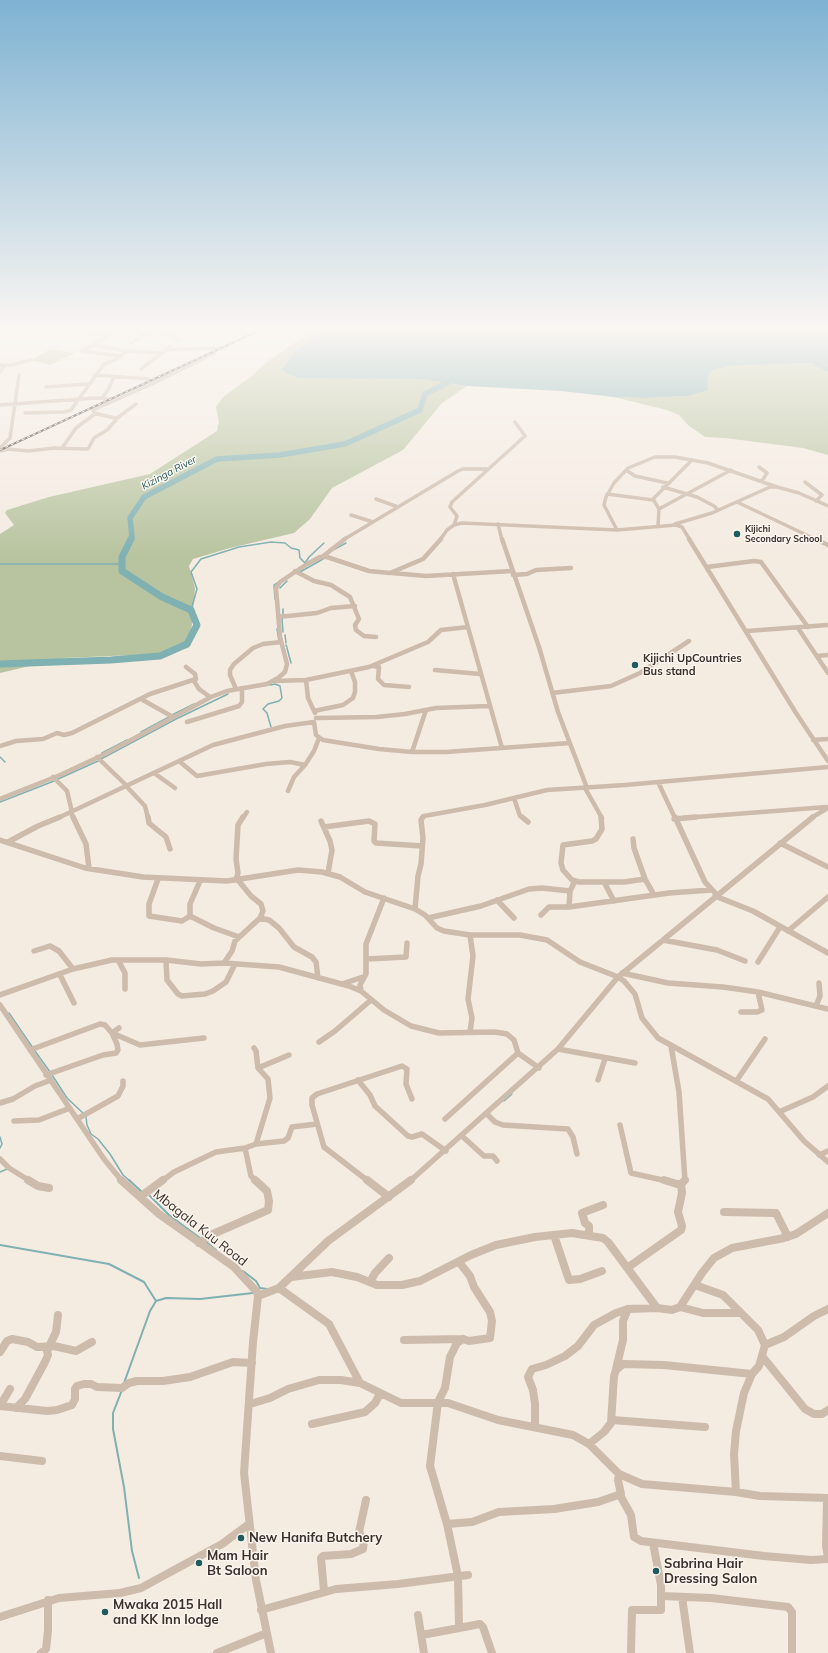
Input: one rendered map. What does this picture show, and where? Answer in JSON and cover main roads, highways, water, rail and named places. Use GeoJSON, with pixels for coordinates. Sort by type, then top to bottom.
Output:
{"type":"FeatureCollection","features":[{"type":"Feature","properties":{"kind":"waterway"},"geometry":{"type":"LineString","coordinates":[[43,430],[102,403]]}},
{"type":"Feature","properties":{"kind":"waterway","name":"Kizinga River"},"geometry":{"type":"LineString","coordinates":[[131,540],[130,518],[144,497],[217,459],[280,455],[345,444],[420,410],[422,403]]}},
{"type":"Feature","properties":{"kind":"waterway","name":"Kizinga River"},"geometry":{"type":"LineString","coordinates":[[0,664],[111,660],[160,656],[187,644],[197,625],[191,610],[162,597],[122,571],[122,557],[131,539]]}},
{"type":"Feature","properties":{"kind":"waterway"},"geometry":{"type":"LineString","coordinates":[[191,610],[197,589],[191,572],[201,559],[239,547],[271,542],[285,543],[291,548],[299,550],[300,558],[305,563],[309,557],[324,543]]}},
{"type":"Feature","properties":{"kind":"waterway"},"geometry":{"type":"LineString","coordinates":[[335,549],[346,543]]}},
{"type":"Feature","properties":{"kind":"waterway"},"geometry":{"type":"LineString","coordinates":[[300,572],[323,559]]}},
{"type":"Feature","properties":{"kind":"waterway"},"geometry":{"type":"LineString","coordinates":[[0,564],[122,564]]}},
{"type":"Feature","properties":{"kind":"waterway"},"geometry":{"type":"LineString","coordinates":[[280,588],[287,581]]}},
{"type":"Feature","properties":{"kind":"waterway"},"geometry":{"type":"LineString","coordinates":[[275,599],[274,585],[277,583]]}},
{"type":"Feature","properties":{"kind":"waterway"},"geometry":{"type":"LineString","coordinates":[[283,609],[283,615]]}},
{"type":"Feature","properties":{"kind":"waterway"},"geometry":{"type":"LineString","coordinates":[[282,618],[283,632]]}},
{"type":"Feature","properties":{"kind":"waterway"},"geometry":{"type":"LineString","coordinates":[[277,629],[279,641]]}},
{"type":"Feature","properties":{"kind":"waterway"},"geometry":{"type":"LineString","coordinates":[[285,635],[286,643]]}},
{"type":"Feature","properties":{"kind":"waterway"},"geometry":{"type":"LineString","coordinates":[[287,648],[291,663]]}},
{"type":"Feature","properties":{"kind":"waterway"},"geometry":{"type":"LineString","coordinates":[[270,685],[275,684],[280,686],[282,698],[279,701],[268,704],[263,709],[267,713],[271,727]]}},
{"type":"Feature","properties":{"kind":"waterway"},"geometry":{"type":"LineString","coordinates":[[101,759],[176,719],[228,694]]}},
{"type":"Feature","properties":{"kind":"waterway"},"geometry":{"type":"LineString","coordinates":[[172,715],[194,704]]}},
{"type":"Feature","properties":{"kind":"waterway"},"geometry":{"type":"LineString","coordinates":[[141,732],[169,717]]}},
{"type":"Feature","properties":{"kind":"waterway"},"geometry":{"type":"LineString","coordinates":[[102,753],[127,740]]}},
{"type":"Feature","properties":{"kind":"waterway"},"geometry":{"type":"LineString","coordinates":[[0,757],[5,762]]}},
{"type":"Feature","properties":{"kind":"waterway"},"geometry":{"type":"LineString","coordinates":[[58,779],[98,761]]}},
{"type":"Feature","properties":{"kind":"waterway"},"geometry":{"type":"LineString","coordinates":[[0,802],[54,781]]}},
{"type":"Feature","properties":{"kind":"waterway"},"geometry":{"type":"LineString","coordinates":[[9,1013],[33,1048]]}},
{"type":"Feature","properties":{"kind":"waterway"},"geometry":{"type":"LineString","coordinates":[[35,1051],[50,1072]]}},
{"type":"Feature","properties":{"kind":"waterway"},"geometry":{"type":"LineString","coordinates":[[52,1075],[67,1098],[84,1114]]}},
{"type":"Feature","properties":{"kind":"waterway"},"geometry":{"type":"LineString","coordinates":[[504,1101],[512,1094]]}},
{"type":"Feature","properties":{"kind":"waterway"},"geometry":{"type":"LineString","coordinates":[[86,1117],[87,1125],[91,1134],[98,1139],[110,1154],[123,1175],[130,1181]]}},
{"type":"Feature","properties":{"kind":"waterway"},"geometry":{"type":"LineString","coordinates":[[0,1137],[2,1144],[0,1148]]}},
{"type":"Feature","properties":{"kind":"waterway"},"geometry":{"type":"LineString","coordinates":[[0,1172],[7,1169]]}},
{"type":"Feature","properties":{"kind":"waterway"},"geometry":{"type":"LineString","coordinates":[[129,1180],[142,1192]]}},
{"type":"Feature","properties":{"kind":"waterway"},"geometry":{"type":"LineString","coordinates":[[150,1196],[169,1215],[200,1238]]}},
{"type":"Feature","properties":{"kind":"waterway"},"geometry":{"type":"LineString","coordinates":[[205,1241],[216,1250]]}},
{"type":"Feature","properties":{"kind":"waterway"},"geometry":{"type":"LineString","coordinates":[[0,1245],[109,1264],[144,1282],[156,1301]]}},
{"type":"Feature","properties":{"kind":"waterway"},"geometry":{"type":"LineString","coordinates":[[243,1271],[256,1281],[260,1288],[267,1289]]}},
{"type":"Feature","properties":{"kind":"waterway"},"geometry":{"type":"LineString","coordinates":[[156,1301],[166,1298],[200,1299],[253,1293]]}},
{"type":"Feature","properties":{"kind":"waterway"},"geometry":{"type":"LineString","coordinates":[[124,1383],[150,1311],[156,1301]]}},
{"type":"Feature","properties":{"kind":"waterway"},"geometry":{"type":"LineString","coordinates":[[122,1390],[113,1413],[113,1429],[124,1487],[132,1551],[139,1578]]}},
{"type":"Feature","properties":{"kind":"railway"},"geometry":{"type":"LineString","coordinates":[[0,450],[102,403]]}},
{"type":"Feature","properties":{"kind":"place","name":"Kijichi Secondary School"},"geometry":{"type":"Point","coordinates":[737,534]}},
{"type":"Feature","properties":{"kind":"place","name":"Kijichi UpCountries Bus stand"},"geometry":{"type":"Point","coordinates":[635,665]}},
{"type":"Feature","properties":{"kind":"place","name":"New Hanifa Butchery"},"geometry":{"type":"Point","coordinates":[241,1538]}},
{"type":"Feature","properties":{"kind":"place","name":"Mam Hair Bt Saloon"},"geometry":{"type":"Point","coordinates":[199,1563]}},
{"type":"Feature","properties":{"kind":"place","name":"Sabrina Hair Dressing Salon"},"geometry":{"type":"Point","coordinates":[656,1571]}},
{"type":"Feature","properties":{"kind":"place","name":"Mwaka 2015 Hall and KK Inn lodge"},"geometry":{"type":"Point","coordinates":[105,1612]}}]}
